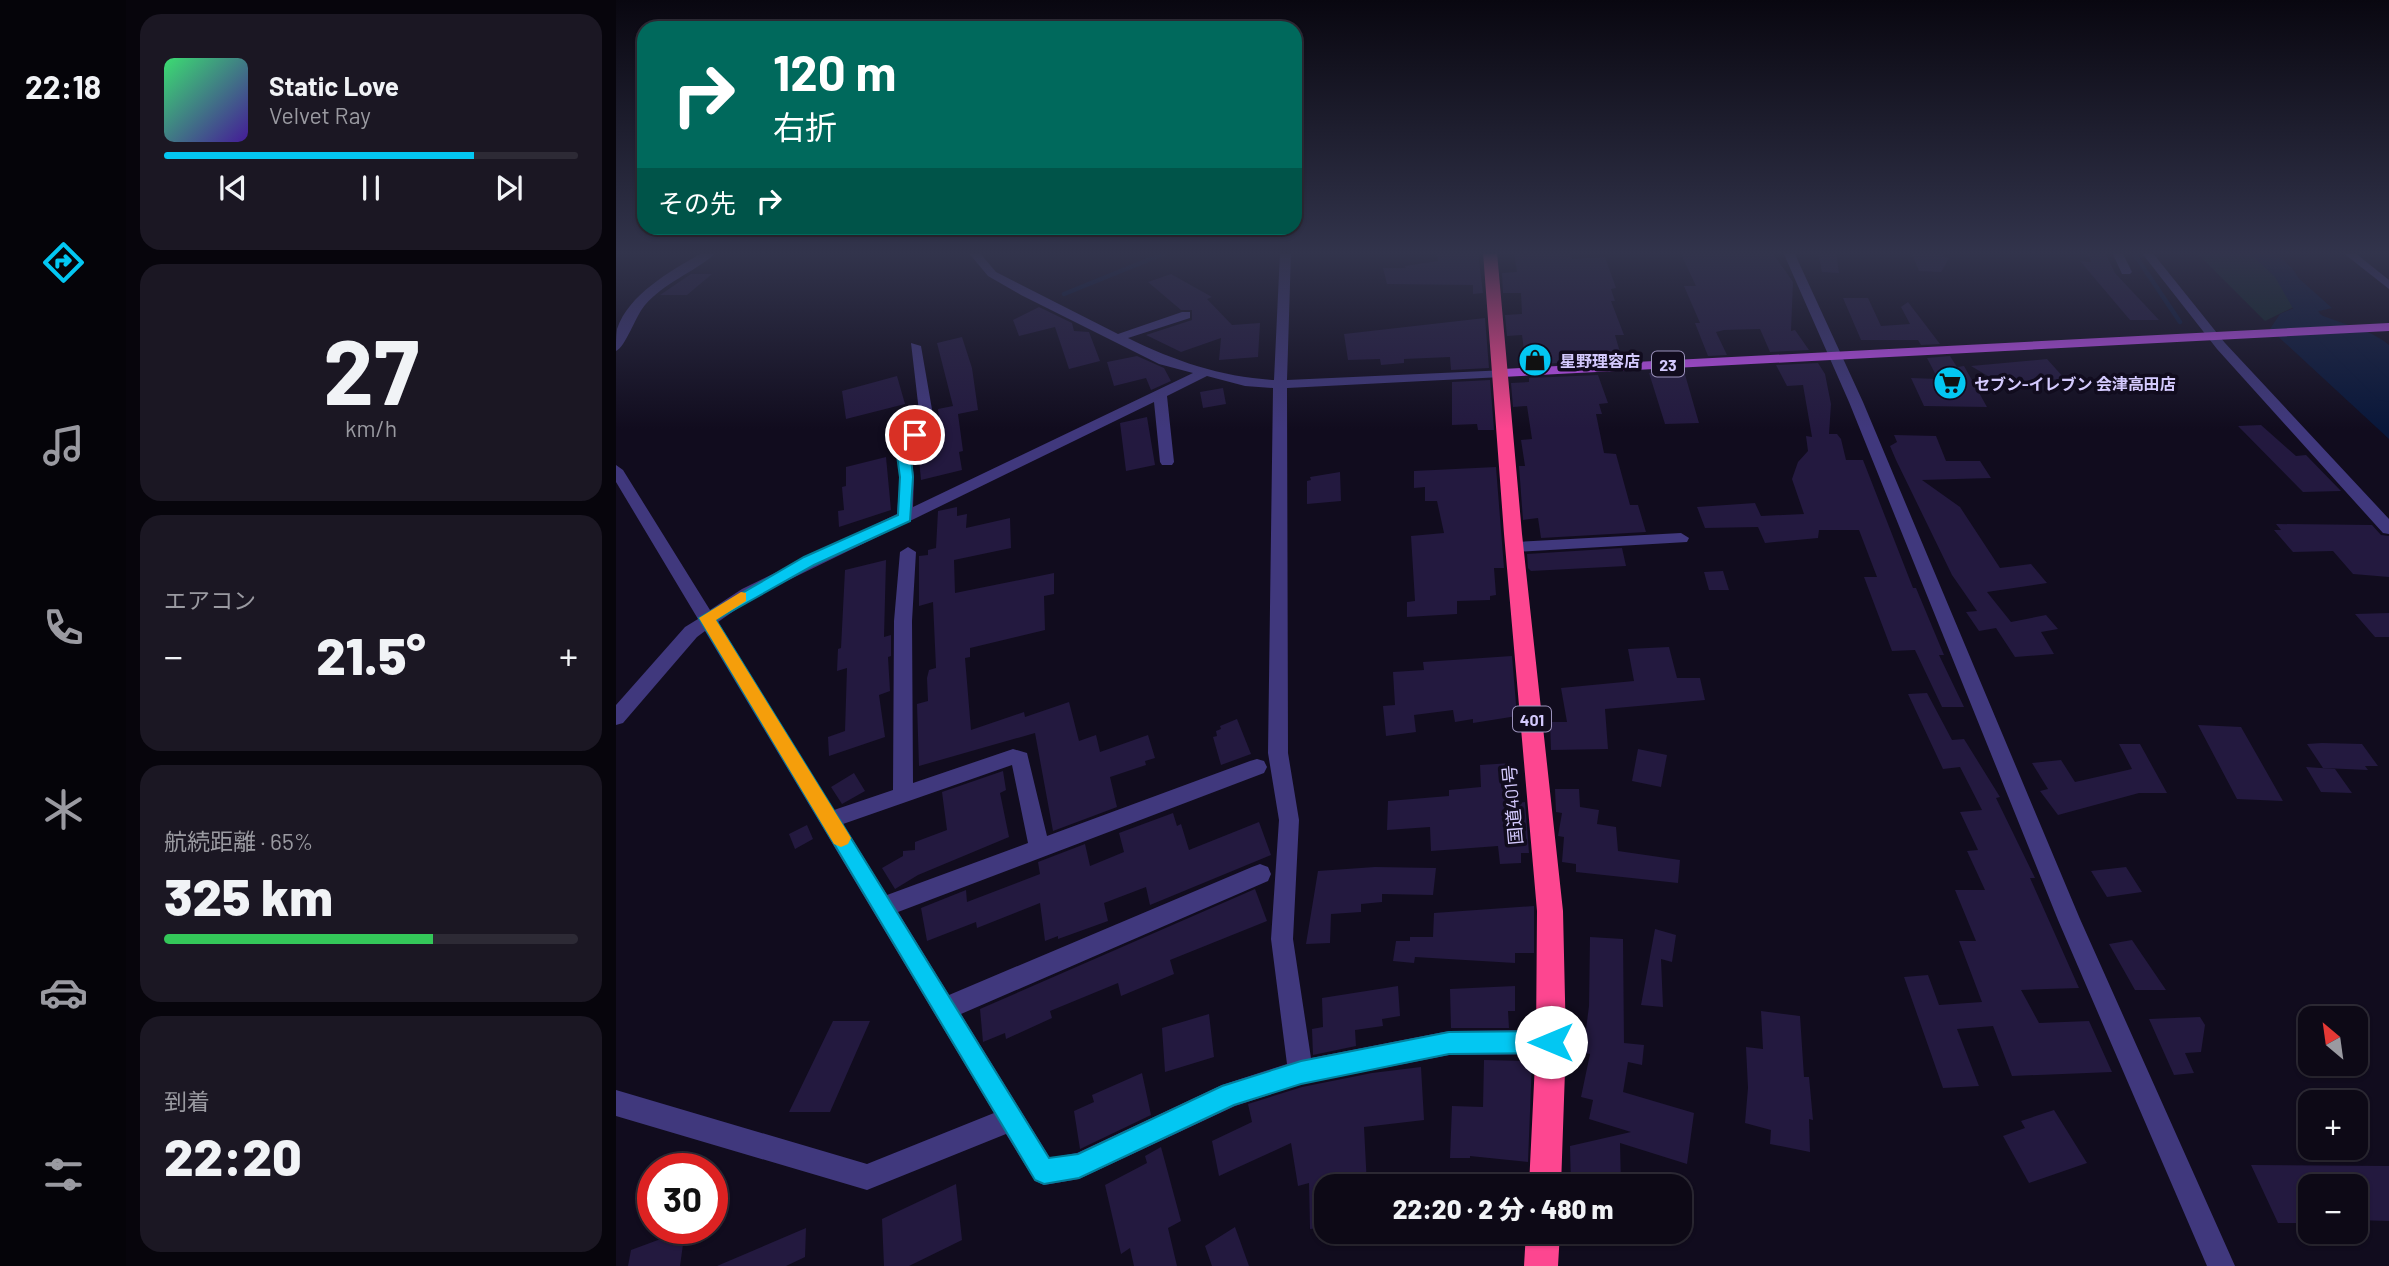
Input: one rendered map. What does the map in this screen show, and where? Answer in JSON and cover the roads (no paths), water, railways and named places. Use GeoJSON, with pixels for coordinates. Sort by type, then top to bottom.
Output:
{"type":"FeatureCollection","features":[{"type":"Feature","properties":{"kind":"highway","name":"国道401号"},"geometry":{"type":"LineString","coordinates":[[1496,311],[1514,547],[1550,911],[1551,1042],[1546,1174]]}},
{"type":"Feature","properties":{"kind":"highway"},"geometry":{"type":"LineString","coordinates":[[1541,1266],[1542,1244]]}},
{"type":"Feature","properties":{"kind":"main road","name":"23"},"geometry":{"type":"LineString","coordinates":[[1502,373],[2389,327]]}},
{"type":"Feature","properties":{"kind":"street"},"geometry":{"type":"LineString","coordinates":[[616,347],[632,311]]}},
{"type":"Feature","properties":{"kind":"street"},"geometry":{"type":"LineString","coordinates":[[1064,311],[1164,361],[1245,382],[1280,384],[1502,373]]}},
{"type":"Feature","properties":{"kind":"street"},"geometry":{"type":"LineString","coordinates":[[1283,311],[1280,384],[1278,753],[1289,820],[1282,939],[1301,1072]]}},
{"type":"Feature","properties":{"kind":"street"},"geometry":{"type":"LineString","coordinates":[[1814,311],[1856,402],[2068,920],[2221,1266]]}},
{"type":"Feature","properties":{"kind":"street"},"geometry":{"type":"LineString","coordinates":[[2193,311],[2389,529]]}},
{"type":"Feature","properties":{"kind":"street"},"geometry":{"type":"LineString","coordinates":[[1117,338],[1185,315]]}},
{"type":"Feature","properties":{"kind":"street"},"geometry":{"type":"LineString","coordinates":[[905,518],[907,477],[903,448],[927,421],[915,346]]}},
{"type":"Feature","properties":{"kind":"street"},"geometry":{"type":"LineString","coordinates":[[616,718],[666,657],[707,618],[809,561],[905,518],[1207,371]]}},
{"type":"Feature","properties":{"kind":"street"},"geometry":{"type":"LineString","coordinates":[[1160,396],[1167,462]]}},
{"type":"Feature","properties":{"kind":"street"},"geometry":{"type":"LineString","coordinates":[[616,470],[1044,1171],[1079,1166],[1231,1094],[1301,1072],[1449,1043],[1551,1042]]}},
{"type":"Feature","properties":{"kind":"street"},"geometry":{"type":"LineString","coordinates":[[1514,547],[1681,538]]}},
{"type":"Feature","properties":{"kind":"street"},"geometry":{"type":"LineString","coordinates":[[903,795],[903,621],[908,552]]}},
{"type":"Feature","properties":{"kind":"street"},"geometry":{"type":"LineString","coordinates":[[830,820],[1013,757],[1020,759],[1039,848]]}},
{"type":"Feature","properties":{"kind":"street"},"geometry":{"type":"LineString","coordinates":[[883,907],[1257,767]]}},
{"type":"Feature","properties":{"kind":"street"},"geometry":{"type":"LineString","coordinates":[[944,1009],[1260,874]]}},
{"type":"Feature","properties":{"kind":"street"},"geometry":{"type":"LineString","coordinates":[[616,1103],[867,1177],[1013,1118]]}},
{"type":"Feature","properties":{"kind":"water"},"geometry":{"type":"Polygon","coordinates":[[[2287,311],[2319,311],[2315,312],[2372,334],[2389,345],[2389,439],[2270,329],[2280,314],[2287,311]]]}},
{"type":"Feature","properties":{"kind":"waterway"},"geometry":{"type":"LineString","coordinates":[[2173,311],[2180,322]]}},
{"type":"Feature","properties":{"kind":"waterway"},"geometry":{"type":"LineString","coordinates":[[2305,311],[2389,394]]}},
{"type":"Feature","properties":{"kind":"place","name":"星野理容店"},"geometry":{"type":"Point","coordinates":[1535,360]}},
{"type":"Feature","properties":{"kind":"place","name":"セブン-イレブン 会津高田店"},"geometry":{"type":"Point","coordinates":[1950,383]}}]}
